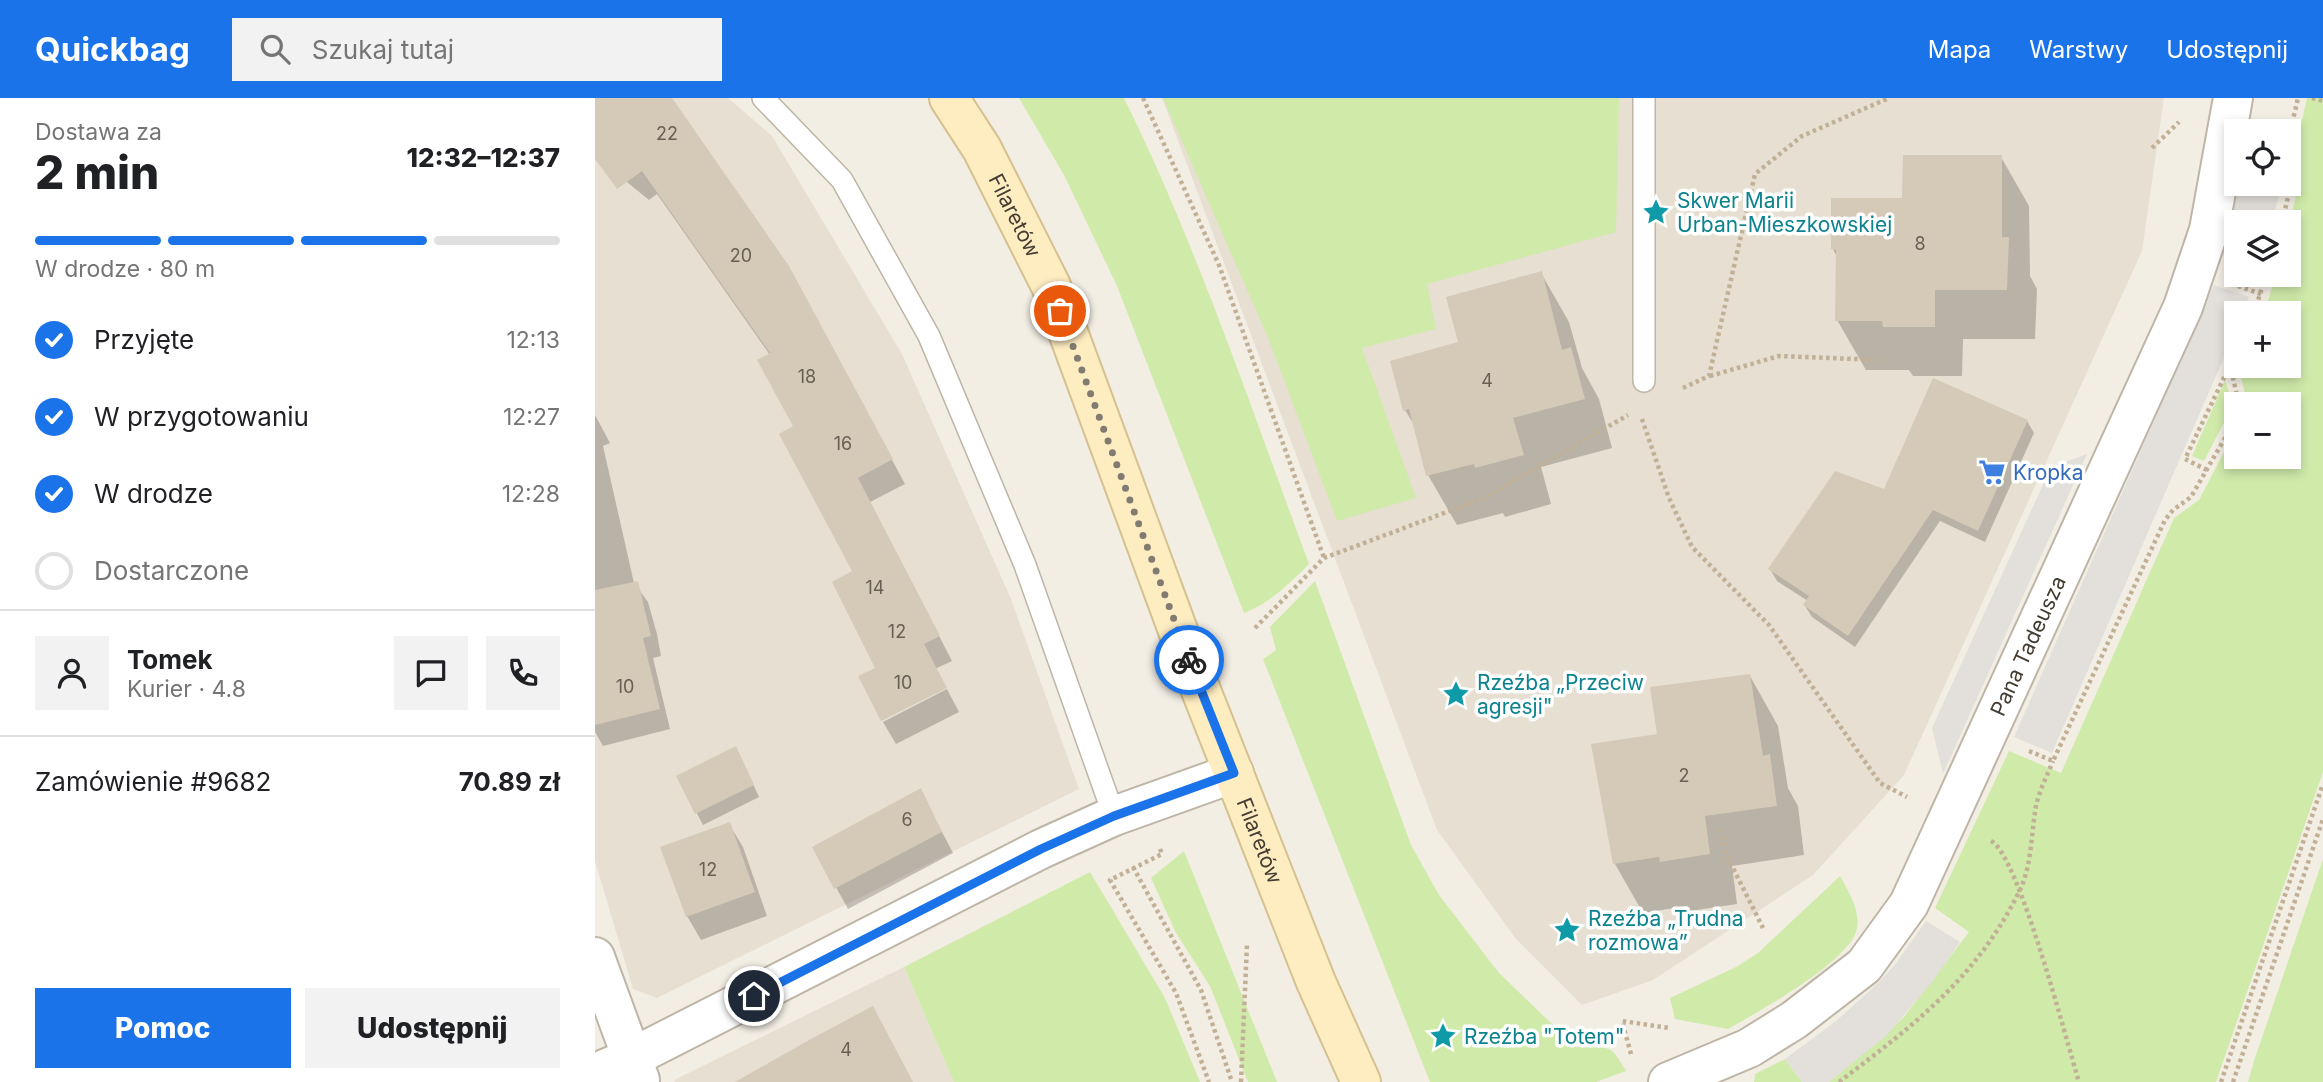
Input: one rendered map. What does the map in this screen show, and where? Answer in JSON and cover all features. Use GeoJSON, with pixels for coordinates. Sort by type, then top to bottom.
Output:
{"type":"FeatureCollection","features":[{"type":"Feature","properties":{"kind":"main road","name":"Filaretów"},"geometry":{"type":"LineString","coordinates":[[949,98],[982,149],[1051,286],[1234,773],[1316,982],[1361,1082]]}},
{"type":"Feature","properties":{"kind":"street","name":"Pana Tadeusza"},"geometry":{"type":"LineString","coordinates":[[1668,1082],[1749,1048],[1794,1020],[1864,967],[1909,904],[1989,734],[2116,447],[2183,307],[2209,230],[2233,98]]}},
{"type":"Feature","properties":{"kind":"street"},"geometry":{"type":"LineString","coordinates":[[595,1073],[636,1070],[1041,849],[1114,816],[1234,773]]}},
{"type":"Feature","properties":{"kind":"street"},"geometry":{"type":"LineString","coordinates":[[595,957],[636,1070]]}},
{"type":"Feature","properties":{"kind":"lane"},"geometry":{"type":"LineString","coordinates":[[763,98],[842,180],[929,336],[1025,565],[1114,816]]}},
{"type":"Feature","properties":{"kind":"lane"},"geometry":{"type":"LineString","coordinates":[[1644,98],[1644,381]]}},
{"type":"Feature","properties":{"kind":"path"},"geometry":{"type":"LineString","coordinates":[[1143,98],[1219,265],[1324,558]]}},
{"type":"Feature","properties":{"kind":"path"},"geometry":{"type":"LineString","coordinates":[[1709,376],[1755,174],[1802,136],[1889,98]]}},
{"type":"Feature","properties":{"kind":"path"},"geometry":{"type":"LineString","coordinates":[[2293,119],[2298,98]]}},
{"type":"Feature","properties":{"kind":"path"},"geometry":{"type":"LineString","coordinates":[[2312,98],[2323,101]]}},
{"type":"Feature","properties":{"kind":"path"},"geometry":{"type":"LineString","coordinates":[[2152,148],[2189,113]]}},
{"type":"Feature","properties":{"kind":"path"},"geometry":{"type":"LineString","coordinates":[[1674,393],[1709,376],[1779,356],[1881,360]]}},
{"type":"Feature","properties":{"kind":"path"},"geometry":{"type":"LineString","coordinates":[[2207,470],[2185,459],[2224,378]]}},
{"type":"Feature","properties":{"kind":"path"},"geometry":{"type":"LineString","coordinates":[[1255,628],[1324,558],[1484,498],[1638,409],[1669,498],[1692,547],[1769,625],[1880,783],[1910,799]]}},
{"type":"Feature","properties":{"kind":"path"},"geometry":{"type":"LineString","coordinates":[[1839,1082],[1933,1010],[1959,982],[2020,889],[2031,849],[2037,803],[2053,761],[2165,520],[2173,510],[2191,497],[2224,440]]}},
{"type":"Feature","properties":{"kind":"path"},"geometry":{"type":"LineString","coordinates":[[1989,734],[2053,761]]}},
{"type":"Feature","properties":{"kind":"path"},"geometry":{"type":"LineString","coordinates":[[2221,1082],[2323,784]]}},
{"type":"Feature","properties":{"kind":"path"},"geometry":{"type":"LineString","coordinates":[[1114,816],[1134,868],[1201,990],[1232,1082]]}},
{"type":"Feature","properties":{"kind":"path"},"geometry":{"type":"LineString","coordinates":[[2233,1082],[2323,819]]}},
{"type":"Feature","properties":{"kind":"path"},"geometry":{"type":"LineString","coordinates":[[1721,829],[1726,854],[1763,928]]}},
{"type":"Feature","properties":{"kind":"path"},"geometry":{"type":"LineString","coordinates":[[1989,840],[2000,845],[2020,889],[2079,1082]]}},
{"type":"Feature","properties":{"kind":"path"},"geometry":{"type":"LineString","coordinates":[[1157,844],[1162,854],[1110,880],[1176,993],[1209,1082]]}},
{"type":"Feature","properties":{"kind":"path"},"geometry":{"type":"LineString","coordinates":[[1241,1082],[1248,931]]}},
{"type":"Feature","properties":{"kind":"path"},"geometry":{"type":"LineString","coordinates":[[1622,1021],[1634,1066]]}},
{"type":"Feature","properties":{"kind":"shaded area"},"geometry":{"type":"Polygon","coordinates":[[[595,98],[728,98],[772,136],[902,354],[1011,599],[1079,789],[657,998],[633,989],[595,861],[595,98]]]}},
{"type":"Feature","properties":{"kind":"shaded area"},"geometry":{"type":"Polygon","coordinates":[[[1162,98],[2164,98],[2142,251],[1904,775],[1813,875],[1653,980],[1582,1005],[1516,939],[1437,830],[1162,98]]]}},
{"type":"Feature","properties":{"kind":"shaded area"},"geometry":{"type":"Polygon","coordinates":[[[2237,196],[2278,196],[2275,210],[2233,210],[2237,196]]]}},
{"type":"Feature","properties":{"kind":"shaded area"},"geometry":{"type":"Polygon","coordinates":[[[2214,285],[2249,297],[2248,301],[2224,301],[2224,358],[2052,753],[2014,737],[2214,285]]]}},
{"type":"Feature","properties":{"kind":"shaded area"},"geometry":{"type":"Polygon","coordinates":[[[2087,454],[1943,774],[1932,728],[2051,467],[2087,454]]]}},
{"type":"Feature","properties":{"kind":"shaded area"},"geometry":{"type":"Polygon","coordinates":[[[1926,921],[1960,942],[1932,982],[1887,1035],[1829,1082],[1802,1082],[1785,1059],[1836,1021],[1875,986],[1894,966],[1926,921]]]}},
{"type":"Feature","properties":{"kind":"shaded area"},"geometry":{"type":"Polygon","coordinates":[[[904,967],[954,1082],[674,1080],[904,967]]]}},
{"type":"Feature","properties":{"kind":"green space"},"geometry":{"type":"Polygon","coordinates":[[[1019,98],[1124,98],[1151,155],[1223,329],[1309,564],[1286,586],[1254,609],[1244,613],[1117,286],[1064,175],[1019,98]]]}},
{"type":"Feature","properties":{"kind":"green space"},"geometry":{"type":"Polygon","coordinates":[[[1163,98],[1619,98],[1616,232],[1427,284],[1436,329],[1362,348],[1416,498],[1337,521],[1269,340],[1163,98]]]}},
{"type":"Feature","properties":{"kind":"green space"},"geometry":{"type":"Polygon","coordinates":[[[2307,98],[2323,98],[2323,772],[2216,1082],[1829,1082],[1903,1018],[1969,932],[1935,908],[2009,751],[2061,773],[2174,518],[2199,500],[2224,452],[2224,469],[2301,469],[2301,392],[2245,392],[2241,378],[2301,378],[2301,301],[2268,301],[2272,287],[2301,287],[2301,210],[2293,210],[2296,196],[2301,196],[2301,124],[2307,98]]]}},
{"type":"Feature","properties":{"kind":"green space"},"geometry":{"type":"Polygon","coordinates":[[[2225,380],[2229,392],[2224,392],[2224,422],[2204,461],[2192,456],[2225,380]]]}},
{"type":"Feature","properties":{"kind":"green space"},"geometry":{"type":"Polygon","coordinates":[[[1315,581],[1411,845],[1439,895],[1499,973],[1576,1047],[1601,1047],[1611,1050],[1626,1071],[1596,1082],[1430,1082],[1263,659],[1276,650],[1270,627],[1315,581]]]}},
{"type":"Feature","properties":{"kind":"green space"},"geometry":{"type":"Polygon","coordinates":[[[1184,851],[1277,1082],[1248,1082],[1210,986],[1176,933],[1151,878],[1184,851]]]}},
{"type":"Feature","properties":{"kind":"green space"},"geometry":{"type":"Polygon","coordinates":[[[2323,859],[2323,1082],[2248,1082],[2254,1061],[2323,859]]]}},
{"type":"Feature","properties":{"kind":"green space"},"geometry":{"type":"Polygon","coordinates":[[[1090,872],[1165,998],[1200,1082],[954,1082],[904,967],[1090,872]]]}},
{"type":"Feature","properties":{"kind":"green space"},"geometry":{"type":"Polygon","coordinates":[[[1840,876],[1854,903],[1857,925],[1849,944],[1836,958],[1799,986],[1728,1029],[1675,1019],[1670,998],[1736,967],[1758,953],[1840,876]]]}},
{"type":"Feature","properties":{"kind":"green space"},"geometry":{"type":"Polygon","coordinates":[[[1785,1059],[1802,1082],[1754,1082],[1755,1074],[1785,1059]]]}},
{"type":"Feature","properties":{"kind":"building"},"geometry":{"type":"Polygon","coordinates":[[[595,98],[672,98],[789,266],[893,459],[858,478],[940,636],[924,644],[947,688],[881,721],[858,676],[875,668],[832,582],[852,571],[779,434],[793,426],[757,360],[770,353],[642,171],[617,189],[595,159],[595,98]]]}},
{"type":"Feature","properties":{"kind":"building"},"geometry":{"type":"Polygon","coordinates":[[[1903,155],[2002,155],[2002,237],[2009,237],[2007,290],[1935,290],[1935,327],[1883,327],[1882,321],[1835,321],[1836,250],[1831,249],[1831,198],[1902,198],[1903,155]]]}},
{"type":"Feature","properties":{"kind":"building"},"geometry":{"type":"Polygon","coordinates":[[[1542,271],[1562,350],[1571,347],[1585,399],[1513,418],[1524,455],[1475,468],[1474,464],[1426,476],[1409,409],[1403,411],[1390,361],[1458,342],[1446,297],[1542,271]]]}},
{"type":"Feature","properties":{"kind":"building"},"geometry":{"type":"Polygon","coordinates":[[[1933,378],[2028,420],[1978,531],[1933,510],[1848,636],[1803,605],[1809,596],[1768,569],[1835,471],[1884,489],[1933,378]]]}},
{"type":"Feature","properties":{"kind":"building"},"geometry":{"type":"Polygon","coordinates":[[[638,581],[651,636],[643,638],[660,709],[595,725],[595,590],[638,581]]]}},
{"type":"Feature","properties":{"kind":"building"},"geometry":{"type":"Polygon","coordinates":[[[1750,674],[1763,756],[1770,754],[1777,806],[1705,816],[1710,854],[1660,862],[1659,857],[1613,864],[1591,744],[1657,734],[1650,687],[1750,674]]]}},
{"type":"Feature","properties":{"kind":"building"},"geometry":{"type":"Polygon","coordinates":[[[736,746],[754,785],[695,814],[676,776],[736,746]]]}},
{"type":"Feature","properties":{"kind":"building"},"geometry":{"type":"Polygon","coordinates":[[[921,788],[942,832],[834,889],[812,847],[921,788]]]}},
{"type":"Feature","properties":{"kind":"building"},"geometry":{"type":"Polygon","coordinates":[[[730,822],[755,892],[686,917],[660,847],[730,822]]]}},
{"type":"Feature","properties":{"kind":"building"},"geometry":{"type":"Polygon","coordinates":[[[873,1006],[913,1082],[735,1082],[811,1039],[873,1006]]]}},
{"type":"Feature","properties":{"kind":"way so far"},"geometry":{"type":"LineString","coordinates":[[1060,311],[1189,660]]}},
{"type":"Feature","properties":{"kind":"place","name":"Skwer Marii Urban-Mieszkowskiej"},"geometry":{"type":"Point","coordinates":[1656,212]}},
{"type":"Feature","properties":{"kind":"place","name":"Kropka"},"geometry":{"type":"Point","coordinates":[1992,472]}},
{"type":"Feature","properties":{"kind":"place","name":"Rzeźba „Przeciw agresji\""},"geometry":{"type":"Point","coordinates":[1456,694]}},
{"type":"Feature","properties":{"kind":"place","name":"Rzeźba „Trudna rozmowa”"},"geometry":{"type":"Point","coordinates":[1567,930]}},
{"type":"Feature","properties":{"kind":"place","name":"Rzeźba \"Totem\""},"geometry":{"type":"Point","coordinates":[1443,1036]}},
{"type":"Feature","properties":{"kind":"route"},"geometry":{"type":"LineString","coordinates":[[754,996],[1041,849],[1114,816],[1234,773],[1189,660]]}}]}
